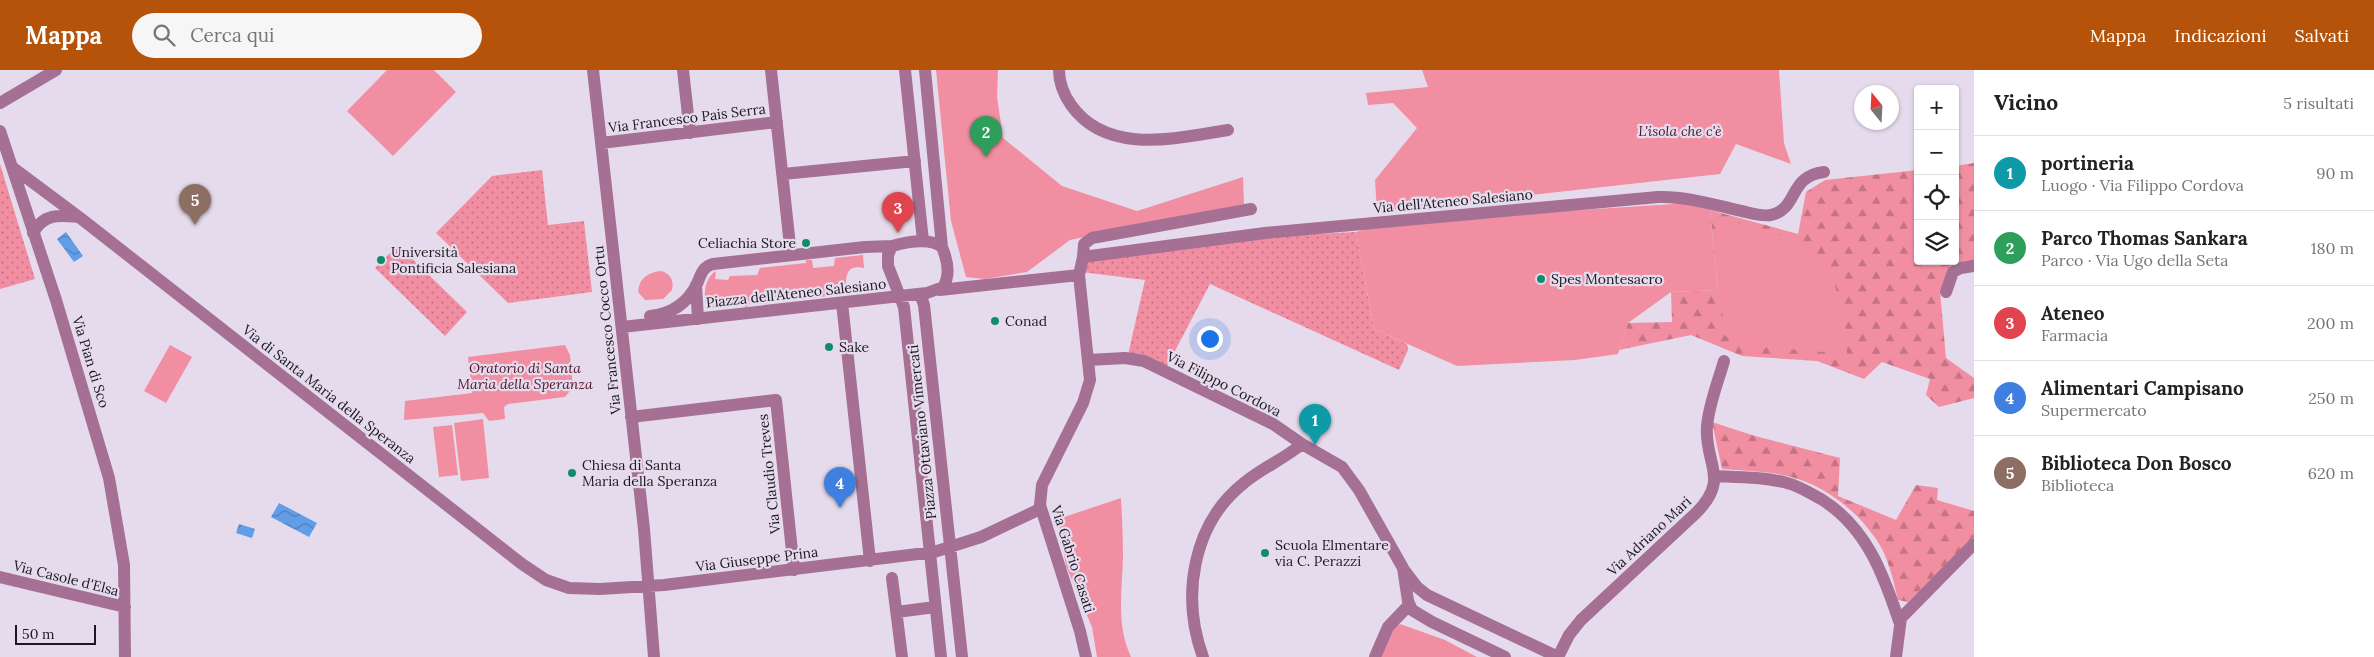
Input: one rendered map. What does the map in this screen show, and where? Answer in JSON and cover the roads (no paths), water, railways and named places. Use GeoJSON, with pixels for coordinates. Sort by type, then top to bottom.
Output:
{"type":"FeatureCollection","features":[{"type":"Feature","properties":{"kind":"street"},"geometry":{"type":"LineString","coordinates":[[0,103],[56,70]]}},
{"type":"Feature","properties":{"kind":"street","name":"Via Francesco Cocco Ortu"},"geometry":{"type":"LineString","coordinates":[[593,70],[645,538],[654,657]]}},
{"type":"Feature","properties":{"kind":"street"},"geometry":{"type":"LineString","coordinates":[[683,70],[690,133]]}},
{"type":"Feature","properties":{"kind":"street"},"geometry":{"type":"LineString","coordinates":[[772,70],[791,255]]}},
{"type":"Feature","properties":{"kind":"street"},"geometry":{"type":"LineString","coordinates":[[905,70],[923,241]]}},
{"type":"Feature","properties":{"kind":"street"},"geometry":{"type":"LineString","coordinates":[[925,70],[942,247],[948,272],[946,283],[940,290]]}},
{"type":"Feature","properties":{"kind":"street"},"geometry":{"type":"LineString","coordinates":[[1059,70],[1060,86],[1074,109],[1092,125],[1107,133],[1152,141],[1228,130]]}},
{"type":"Feature","properties":{"kind":"street","name":"Via Francesco Pais Serra"},"geometry":{"type":"LineString","coordinates":[[601,143],[777,122]]}},
{"type":"Feature","properties":{"kind":"street","name":"Via Pian di Sco"},"geometry":{"type":"LineString","coordinates":[[0,131],[90,411],[108,478],[121,543],[125,608],[125,657]]}},
{"type":"Feature","properties":{"kind":"street"},"geometry":{"type":"LineString","coordinates":[[783,174],[915,161]]}},
{"type":"Feature","properties":{"kind":"street","name":"Via di Santa Maria della Speranza"},"geometry":{"type":"LineString","coordinates":[[12,167],[80,217],[538,576],[559,586],[575,588],[648,586]]}},
{"type":"Feature","properties":{"kind":"street","name":"Via dell'Ateneo Salesiano"},"geometry":{"type":"LineString","coordinates":[[1083,257],[1265,233],[1653,197],[1681,198],[1769,215],[1785,208],[1804,179],[1812,174],[1824,172]]}},
{"type":"Feature","properties":{"kind":"street"},"geometry":{"type":"LineString","coordinates":[[940,290],[1079,275],[1084,244],[1092,238],[1251,209]]}},
{"type":"Feature","properties":{"kind":"street"},"geometry":{"type":"LineString","coordinates":[[33,233],[42,220],[50,216],[80,217]]}},
{"type":"Feature","properties":{"kind":"street","name":"Piazza dell'Ateneo Salesiano"},"geometry":{"type":"LineString","coordinates":[[621,323],[672,311],[682,304],[696,285],[702,272],[709,265],[892,246],[923,241],[936,243],[942,247]]}},
{"type":"Feature","properties":{"kind":"street","name":"Piazza dell'Ateneo Salesiano"},"geometry":{"type":"LineString","coordinates":[[892,246],[888,255],[888,266],[899,296]]}},
{"type":"Feature","properties":{"kind":"street"},"geometry":{"type":"LineString","coordinates":[[1946,292],[1953,272],[1961,268],[1974,266]]}},
{"type":"Feature","properties":{"kind":"street","name":"Via Gabrio Casati"},"geometry":{"type":"LineString","coordinates":[[1079,275],[1090,375],[1083,402],[1043,481],[1040,509],[1080,631],[1086,657]]}},
{"type":"Feature","properties":{"kind":"street","name":"Piazza dell'Ateneo Salesiano"},"geometry":{"type":"LineString","coordinates":[[696,285],[698,319]]}},
{"type":"Feature","properties":{"kind":"street","name":"Piazza dell'Ateneo Salesiano"},"geometry":{"type":"LineString","coordinates":[[621,323],[698,319],[920,294],[940,290]]}},
{"type":"Feature","properties":{"kind":"street","name":"Piazza Ottaviano Vimercati"},"geometry":{"type":"LineString","coordinates":[[920,294],[924,305],[962,657]]}},
{"type":"Feature","properties":{"kind":"street","name":"Piazza Ottaviano Vimercati"},"geometry":{"type":"LineString","coordinates":[[899,296],[904,307],[941,657]]}},
{"type":"Feature","properties":{"kind":"street"},"geometry":{"type":"LineString","coordinates":[[842,303],[870,561],[930,553],[950,548],[991,532],[1040,509]]}},
{"type":"Feature","properties":{"kind":"street","name":"Via Filippo Cordova"},"geometry":{"type":"LineString","coordinates":[[1088,360],[1125,358],[1144,361],[1273,424],[1302,444],[1340,465],[1347,472],[1403,568],[1409,605]]}},
{"type":"Feature","properties":{"kind":"street"},"geometry":{"type":"LineString","coordinates":[[1724,361],[1707,428],[1707,442],[1715,476],[1786,482],[1809,492],[1831,506],[1851,523],[1874,556],[1899,621],[1896,657]]}},
{"type":"Feature","properties":{"kind":"street","name":"Via Claudio Treves"},"geometry":{"type":"LineString","coordinates":[[631,417],[776,400],[794,570]]}},
{"type":"Feature","properties":{"kind":"street"},"geometry":{"type":"LineString","coordinates":[[1204,657],[1195,624],[1192,592],[1194,569],[1204,538],[1222,508],[1238,488],[1302,444]]}},
{"type":"Feature","properties":{"kind":"street","name":"Via Adriano Mari"},"geometry":{"type":"LineString","coordinates":[[1558,657],[1569,635],[1581,620],[1704,505],[1713,490],[1715,476]]}},
{"type":"Feature","properties":{"kind":"street"},"geometry":{"type":"LineString","coordinates":[[1899,621],[1974,544]]}},
{"type":"Feature","properties":{"kind":"street","name":"Via Giuseppe Prina"},"geometry":{"type":"LineString","coordinates":[[648,586],[870,561]]}},
{"type":"Feature","properties":{"kind":"street"},"geometry":{"type":"LineString","coordinates":[[1403,568],[1420,590],[1538,652],[1558,657]]}},
{"type":"Feature","properties":{"kind":"street","name":"Via Casole d'Elsa"},"geometry":{"type":"LineString","coordinates":[[0,577],[125,608]]}},
{"type":"Feature","properties":{"kind":"street"},"geometry":{"type":"LineString","coordinates":[[892,578],[902,657]]}},
{"type":"Feature","properties":{"kind":"street"},"geometry":{"type":"LineString","coordinates":[[1422,617],[1423,606],[1434,598]]}},
{"type":"Feature","properties":{"kind":"street"},"geometry":{"type":"LineString","coordinates":[[1375,657],[1390,623],[1409,605],[1422,617],[1505,657]]}},
{"type":"Feature","properties":{"kind":"street"},"geometry":{"type":"LineString","coordinates":[[897,612],[936,607]]}},
{"type":"Feature","properties":{"kind":"water"},"geometry":{"type":"Polygon","coordinates":[[[66,232],[83,256],[74,262],[57,239],[66,232]]]}},
{"type":"Feature","properties":{"kind":"water"},"geometry":{"type":"Polygon","coordinates":[[[279,503],[317,523],[309,537],[271,517],[279,503]]]}},
{"type":"Feature","properties":{"kind":"water"},"geometry":{"type":"Polygon","coordinates":[[[239,524],[255,529],[252,538],[236,533],[239,524]]]}},
{"type":"Feature","properties":{"kind":"place","name":"Parco Thomas Sankara"},"geometry":{"type":"Point","coordinates":[986,157]}},
{"type":"Feature","properties":{"kind":"place","name":"Biblioteca Don Bosco"},"geometry":{"type":"Point","coordinates":[195,225]}},
{"type":"Feature","properties":{"kind":"place","name":"Ateneo"},"geometry":{"type":"Point","coordinates":[898,233]}},
{"type":"Feature","properties":{"kind":"place","name":"Celiachia Store"},"geometry":{"type":"Point","coordinates":[806,243]}},
{"type":"Feature","properties":{"kind":"place","name":"Università Pontificia Salesiana"},"geometry":{"type":"Point","coordinates":[381,260]}},
{"type":"Feature","properties":{"kind":"place","name":"Spes Montesacro"},"geometry":{"type":"Point","coordinates":[1541,279]}},
{"type":"Feature","properties":{"kind":"place","name":"Conad"},"geometry":{"type":"Point","coordinates":[995,321]}},
{"type":"Feature","properties":{"kind":"place","name":"Sake"},"geometry":{"type":"Point","coordinates":[829,347]}},
{"type":"Feature","properties":{"kind":"place","name":"portineria"},"geometry":{"type":"Point","coordinates":[1315,445]}},
{"type":"Feature","properties":{"kind":"place","name":"Chiesa di Santa Maria della Speranza"},"geometry":{"type":"Point","coordinates":[572,473]}},
{"type":"Feature","properties":{"kind":"place","name":"Alimentari Campisano"},"geometry":{"type":"Point","coordinates":[840,508]}},
{"type":"Feature","properties":{"kind":"place","name":"Scuola Elmentare via C. Perazzi"},"geometry":{"type":"Point","coordinates":[1265,553]}},
{"type":"Feature","properties":{"kind":"park label","name":"L'isola che c'è"},"geometry":{"type":"Point","coordinates":[1680,131]}},
{"type":"Feature","properties":{"kind":"park label","name":"Oratorio di Santa Maria della Speranza"},"geometry":{"type":"Point","coordinates":[525,376]}}]}
